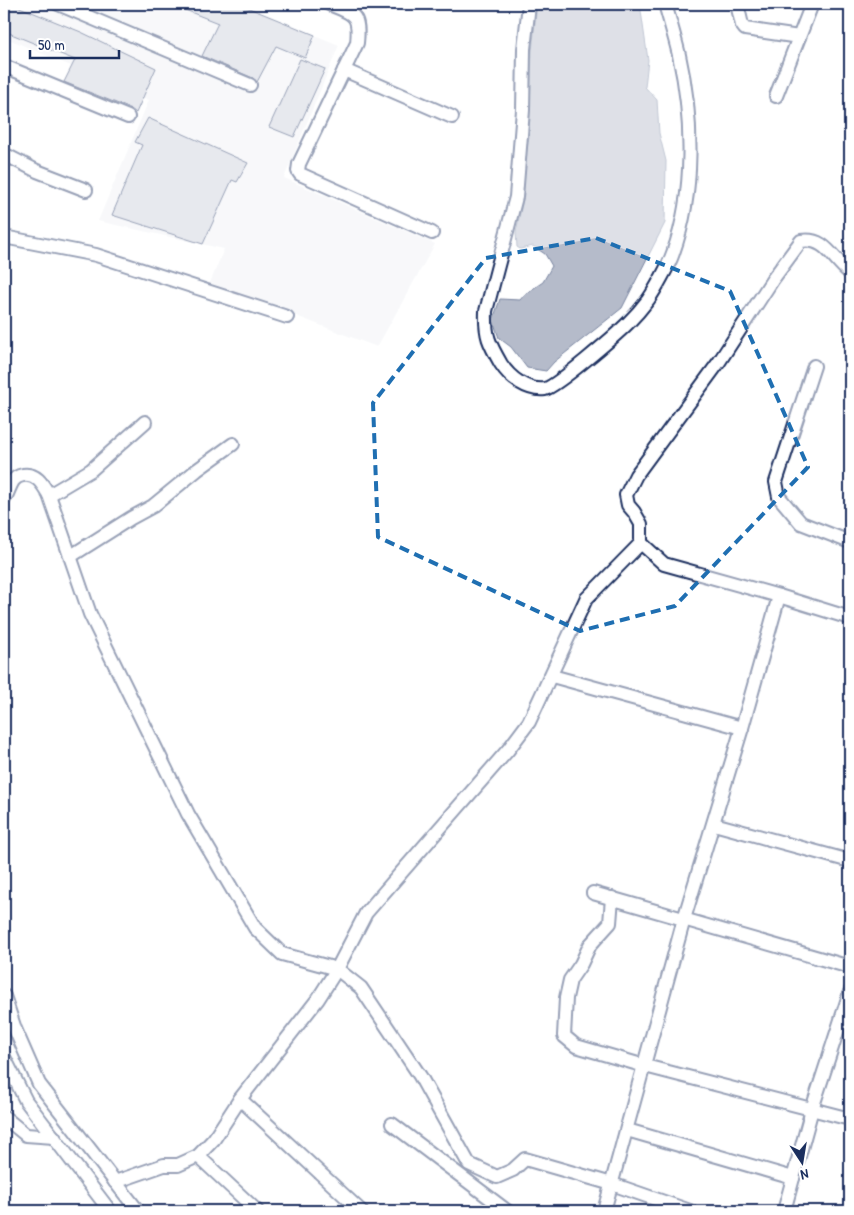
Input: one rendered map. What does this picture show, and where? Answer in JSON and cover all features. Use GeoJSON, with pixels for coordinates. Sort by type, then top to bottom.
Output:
{"type":"FeatureCollection","features":[{"type":"Feature","properties":{"kind":"street"},"geometry":{"type":"LineString","coordinates":[[58,4],[250,84]]}},
{"type":"Feature","properties":{"kind":"street"},"geometry":{"type":"LineString","coordinates":[[329,4],[352,14],[358,25],[357,43],[299,164],[298,171],[300,174],[328,188],[432,233]]}},
{"type":"Feature","properties":{"kind":"street"},"geometry":{"type":"LineString","coordinates":[[529,4],[524,49],[523,110],[516,197],[486,311],[485,328],[489,344],[505,371],[526,387],[546,389],[566,376],[628,323],[649,299],[673,254],[687,198],[690,170],[687,104],[679,55],[665,4]]}},
{"type":"Feature","properties":{"kind":"street"},"geometry":{"type":"LineString","coordinates":[[738,4],[742,25],[745,29],[799,37]]}},
{"type":"Feature","properties":{"kind":"street"},"geometry":{"type":"LineString","coordinates":[[776,96],[812,4]]}},
{"type":"Feature","properties":{"kind":"street"},"geometry":{"type":"LineString","coordinates":[[4,66],[128,117]]}},
{"type":"Feature","properties":{"kind":"street"},"geometry":{"type":"LineString","coordinates":[[344,70],[452,117]]}},
{"type":"Feature","properties":{"kind":"street"},"geometry":{"type":"LineString","coordinates":[[4,154],[36,171],[86,190]]}},
{"type":"Feature","properties":{"kind":"street"},"geometry":{"type":"LineString","coordinates":[[4,237],[96,255],[287,317]]}},
{"type":"Feature","properties":{"kind":"street"},"geometry":{"type":"LineString","coordinates":[[850,273],[823,244],[810,240],[800,241],[754,307],[719,362],[636,475],[626,495],[628,505],[641,524],[642,543],[664,564],[850,618]]}},
{"type":"Feature","properties":{"kind":"street"},"geometry":{"type":"LineString","coordinates":[[814,366],[776,482],[779,497],[801,523],[850,542]]}},
{"type":"Feature","properties":{"kind":"street"},"geometry":{"type":"LineString","coordinates":[[49,495],[91,470],[145,422]]}},
{"type":"Feature","properties":{"kind":"street"},"geometry":{"type":"LineString","coordinates":[[71,556],[153,506],[197,470],[233,444]]}},
{"type":"Feature","properties":{"kind":"street"},"geometry":{"type":"LineString","coordinates":[[4,499],[14,480],[18,476],[26,474],[37,479],[49,495],[90,614],[188,814],[256,928],[282,954],[336,970],[361,988],[420,1076],[469,1164],[497,1177],[513,1170],[525,1159],[612,1184],[690,1211]]}},
{"type":"Feature","properties":{"kind":"street"},"geometry":{"type":"LineString","coordinates":[[115,1182],[164,1165],[178,1165],[198,1156],[214,1139],[240,1099],[318,999],[366,914],[508,750],[529,722],[552,676],[586,599],[642,543]]}},
{"type":"Feature","properties":{"kind":"street"},"geometry":{"type":"LineString","coordinates":[[604,1211],[684,919],[714,824],[779,596]]}},
{"type":"Feature","properties":{"kind":"street"},"geometry":{"type":"LineString","coordinates":[[552,676],[742,728]]}},
{"type":"Feature","properties":{"kind":"street"},"geometry":{"type":"LineString","coordinates":[[714,824],[850,861]]}},
{"type":"Feature","properties":{"kind":"street"},"geometry":{"type":"LineString","coordinates":[[593,893],[850,967]]}},
{"type":"Feature","properties":{"kind":"street"},"geometry":{"type":"LineString","coordinates":[[612,898],[610,923],[590,945],[581,964],[570,980],[566,998],[564,1036],[576,1046],[644,1066],[850,1119]]}},
{"type":"Feature","properties":{"kind":"street"},"geometry":{"type":"LineString","coordinates":[[784,1211],[812,1109],[850,992]]}},
{"type":"Feature","properties":{"kind":"street"},"geometry":{"type":"LineString","coordinates":[[4,996],[39,1084],[138,1211]]}},
{"type":"Feature","properties":{"kind":"street"},"geometry":{"type":"LineString","coordinates":[[4,1057],[26,1101],[108,1211]]}},
{"type":"Feature","properties":{"kind":"street"},"geometry":{"type":"LineString","coordinates":[[240,1099],[361,1211]]}},
{"type":"Feature","properties":{"kind":"street"},"geometry":{"type":"LineString","coordinates":[[4,1117],[26,1135],[54,1137]]}},
{"type":"Feature","properties":{"kind":"street"},"geometry":{"type":"LineString","coordinates":[[392,1124],[506,1211]]}},
{"type":"Feature","properties":{"kind":"street"},"geometry":{"type":"LineString","coordinates":[[627,1130],[793,1178]]}},
{"type":"Feature","properties":{"kind":"street"},"geometry":{"type":"LineString","coordinates":[[198,1156],[257,1211]]}},
{"type":"Feature","properties":{"kind":"highlighted area"},"geometry":{"type":"Polygon","coordinates":[[[596,238],[730,291],[808,467],[675,606],[580,631],[378,537],[373,403],[486,258],[596,238]]]}},
{"type":"Feature","properties":{"kind":"shaded area"},"geometry":{"type":"Polygon","coordinates":[[[4,4],[239,4],[339,45],[284,178],[435,244],[377,347],[210,283],[224,249],[98,221],[149,100],[4,37],[4,4]]]}},
{"type":"Feature","properties":{"kind":"water"},"geometry":{"type":"Polygon","coordinates":[[[537,4],[640,4],[648,60],[645,87],[657,100],[659,133],[666,161],[665,223],[622,308],[554,362],[546,371],[527,368],[511,347],[499,338],[493,320],[500,299],[520,300],[525,294],[543,282],[552,266],[545,254],[533,246],[520,249],[517,247],[516,232],[522,204],[522,180],[529,137],[532,52],[537,4]]]}},
{"type":"Feature","properties":{"kind":"building"},"geometry":{"type":"Polygon","coordinates":[[[4,4],[12,4],[81,32],[156,68],[136,113],[131,109],[64,82],[75,60],[4,31],[4,4]]]}},
{"type":"Feature","properties":{"kind":"building"},"geometry":{"type":"Polygon","coordinates":[[[170,4],[239,4],[315,35],[305,58],[276,46],[257,82],[253,78],[202,56],[218,23],[170,4]]]}},
{"type":"Feature","properties":{"kind":"building"},"geometry":{"type":"Polygon","coordinates":[[[300,59],[325,69],[294,137],[269,127],[300,59]]]}},
{"type":"Feature","properties":{"kind":"building"},"geometry":{"type":"Polygon","coordinates":[[[148,118],[248,163],[237,182],[232,180],[203,244],[112,215],[142,145],[135,142],[148,118]]]}}]}
